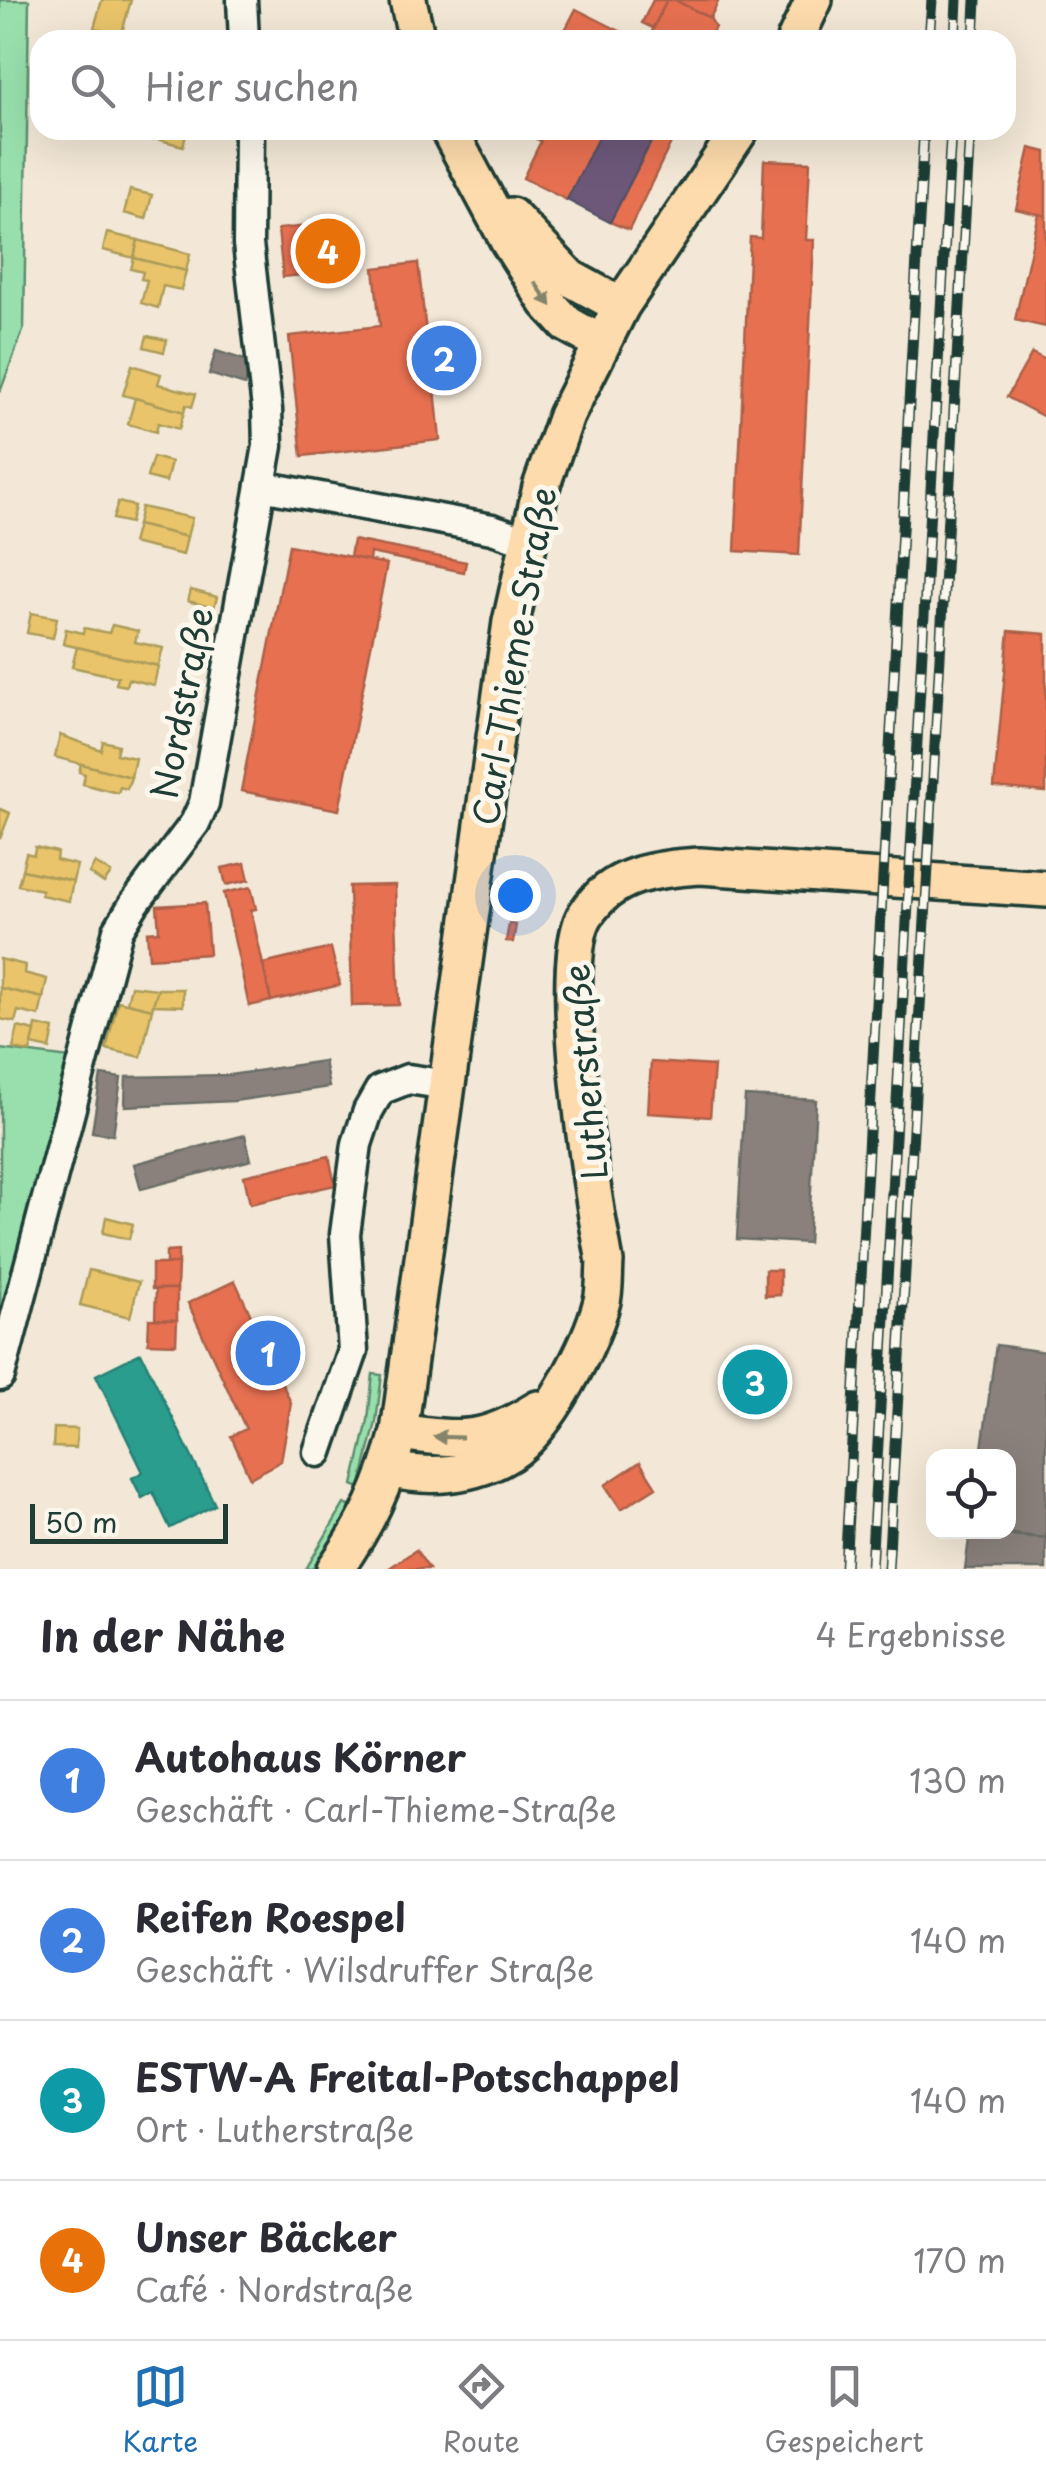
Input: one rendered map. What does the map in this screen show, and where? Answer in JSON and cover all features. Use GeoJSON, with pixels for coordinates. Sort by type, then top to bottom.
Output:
{"type":"FeatureCollection","features":[{"type":"Feature","properties":{"kind":"main road"},"geometry":{"type":"LineString","coordinates":[[409,0],[416,30]]}},
{"type":"Feature","properties":{"kind":"main road"},"geometry":{"type":"LineString","coordinates":[[800,30],[814,0]]}},
{"type":"Feature","properties":{"kind":"main road"},"geometry":{"type":"LineString","coordinates":[[455,140],[509,242],[547,302],[567,324],[600,343]]}},
{"type":"Feature","properties":{"kind":"main road","name":"Carl-Thieme-Straße"},"geometry":{"type":"LineString","coordinates":[[389,1469],[399,1432],[511,622],[540,488],[564,418],[600,343],[733,140]]}},
{"type":"Feature","properties":{"kind":"main road"},"geometry":{"type":"LineString","coordinates":[[476,179],[570,278],[621,306]]}},
{"type":"Feature","properties":{"kind":"main road","name":"Lutherstraße"},"geometry":{"type":"LineString","coordinates":[[389,1469],[419,1476],[474,1469],[510,1453],[535,1428],[556,1398],[582,1356],[594,1325],[604,1286],[605,1262],[571,998],[573,948],[584,915],[604,894],[625,879],[649,870],[700,866],[1046,889]]}},
{"type":"Feature","properties":{"kind":"main road","name":"Lutherstraße"},"geometry":{"type":"LineString","coordinates":[[399,1432],[456,1439],[502,1431],[556,1398]]}},
{"type":"Feature","properties":{"kind":"main road"},"geometry":{"type":"LineString","coordinates":[[335,1569],[363,1530],[389,1469]]}},
{"type":"Feature","properties":{"kind":"street"},"geometry":{"type":"LineString","coordinates":[[242,0],[244,30]]}},
{"type":"Feature","properties":{"kind":"street","name":"Nordstraße"},"geometry":{"type":"LineString","coordinates":[[0,1376],[118,930],[195,824],[204,803],[261,486],[268,426],[248,244],[249,140]]}},
{"type":"Feature","properties":{"kind":"street"},"geometry":{"type":"LineString","coordinates":[[261,486],[492,530],[528,541]]}},
{"type":"Feature","properties":{"kind":"street"},"geometry":{"type":"LineString","coordinates":[[318,1452],[353,1351],[345,1234],[356,1144],[380,1090],[408,1080],[448,1085]]}},
{"type":"Feature","properties":{"kind":"green space"},"geometry":{"type":"Polygon","coordinates":[[[0,0],[29,0],[24,328],[0,392],[0,0]]]}},
{"type":"Feature","properties":{"kind":"green space"},"geometry":{"type":"Polygon","coordinates":[[[0,1049],[70,1058],[0,1335],[0,1049]]]}},
{"type":"Feature","properties":{"kind":"green space"},"geometry":{"type":"Polygon","coordinates":[[[373,1374],[382,1375],[376,1422],[360,1488],[353,1485],[368,1420],[373,1374]]]}},
{"type":"Feature","properties":{"kind":"green space"},"geometry":{"type":"Polygon","coordinates":[[[344,1504],[352,1507],[328,1550],[312,1569],[306,1569],[344,1504]]]}},
{"type":"Feature","properties":{"kind":"building: Wohnen"},"geometry":{"type":"Polygon","coordinates":[[[102,0],[131,0],[123,30],[94,28],[102,0]]]}},
{"type":"Feature","properties":{"kind":"building: Wohnen"},"geometry":{"type":"Polygon","coordinates":[[[160,140],[184,140],[183,146],[160,140]]]}},
{"type":"Feature","properties":{"kind":"building: Wohnen"},"geometry":{"type":"Polygon","coordinates":[[[130,190],[152,195],[146,219],[124,213],[130,190]]]}},
{"type":"Feature","properties":{"kind":"building: Wohnen"},"geometry":{"type":"Polygon","coordinates":[[[107,233],[138,240],[134,258],[103,250],[107,233]]]}},
{"type":"Feature","properties":{"kind":"building: Wohnen"},"geometry":{"type":"Polygon","coordinates":[[[138,240],[190,254],[186,271],[134,258],[138,240]]]}},
{"type":"Feature","properties":{"kind":"building: Wohnen"},"geometry":{"type":"Polygon","coordinates":[[[134,258],[186,271],[181,290],[163,286],[158,308],[141,303],[147,280],[141,279],[143,272],[131,269],[134,258]]]}},
{"type":"Feature","properties":{"kind":"building: Wohnen"},"geometry":{"type":"Polygon","coordinates":[[[147,336],[167,340],[164,352],[144,347],[147,336]]]}},
{"type":"Feature","properties":{"kind":"building: Wohnen"},"geometry":{"type":"Polygon","coordinates":[[[132,365],[161,374],[158,384],[196,394],[192,407],[186,405],[184,412],[123,395],[132,365]]]}},
{"type":"Feature","properties":{"kind":"building: Wohnen"},"geometry":{"type":"Polygon","coordinates":[[[135,398],[184,412],[179,429],[158,423],[156,432],[128,424],[135,398]]]}},
{"type":"Feature","properties":{"kind":"building: Wohnen"},"geometry":{"type":"Polygon","coordinates":[[[153,457],[171,462],[166,482],[147,477],[153,457]]]}},
{"type":"Feature","properties":{"kind":"building: Wohnen"},"geometry":{"type":"Polygon","coordinates":[[[118,502],[134,506],[130,523],[113,519],[118,502]]]}},
{"type":"Feature","properties":{"kind":"building: Wohnen"},"geometry":{"type":"Polygon","coordinates":[[[141,507],[192,518],[187,537],[137,525],[141,507]]]}},
{"type":"Feature","properties":{"kind":"building: Wohnen"},"geometry":{"type":"Polygon","coordinates":[[[137,525],[187,537],[183,555],[132,543],[137,525]]]}},
{"type":"Feature","properties":{"kind":"building: Wohnen"},"geometry":{"type":"Polygon","coordinates":[[[191,590],[217,597],[214,608],[188,601],[191,590]]]}},
{"type":"Feature","properties":{"kind":"building: Wohnen"},"geometry":{"type":"Polygon","coordinates":[[[31,613],[57,618],[53,638],[27,633],[31,613]]]}},
{"type":"Feature","properties":{"kind":"building: Wohnen"},"geometry":{"type":"Polygon","coordinates":[[[112,625],[138,631],[135,642],[163,648],[158,666],[63,644],[66,629],[109,633],[112,625]]]}},
{"type":"Feature","properties":{"kind":"building: Wohnen"},"geometry":{"type":"Polygon","coordinates":[[[77,647],[158,666],[154,685],[128,679],[126,686],[116,684],[118,677],[72,667],[77,647]]]}},
{"type":"Feature","properties":{"kind":"building: Wohnen"},"geometry":{"type":"Polygon","coordinates":[[[60,735],[101,750],[103,741],[118,745],[116,754],[135,758],[131,777],[55,757],[60,735]]]}},
{"type":"Feature","properties":{"kind":"building: Wohnen"},"geometry":{"type":"Polygon","coordinates":[[[81,764],[131,777],[127,789],[120,787],[118,793],[83,784],[81,764]]]}},
{"type":"Feature","properties":{"kind":"building: Wohnen"},"geometry":{"type":"Polygon","coordinates":[[[0,809],[10,813],[0,839],[0,809]]]}},
{"type":"Feature","properties":{"kind":"building: Wohnen"},"geometry":{"type":"Polygon","coordinates":[[[35,847],[57,852],[56,860],[77,865],[73,881],[22,870],[26,853],[34,855],[35,847]]]}},
{"type":"Feature","properties":{"kind":"building: Wohnen"},"geometry":{"type":"Polygon","coordinates":[[[95,863],[111,873],[104,883],[89,873],[95,863]]]}},
{"type":"Feature","properties":{"kind":"building: Wohnen"},"geometry":{"type":"Polygon","coordinates":[[[22,870],[73,881],[69,901],[18,885],[22,870]]]}},
{"type":"Feature","properties":{"kind":"building: Wohnen"},"geometry":{"type":"Polygon","coordinates":[[[0,959],[25,965],[24,973],[47,979],[43,998],[0,988],[0,959]]]}},
{"type":"Feature","properties":{"kind":"building: Wohnen"},"geometry":{"type":"Polygon","coordinates":[[[131,986],[158,989],[152,1009],[127,1003],[131,986]]]}},
{"type":"Feature","properties":{"kind":"building: Wohnen"},"geometry":{"type":"Polygon","coordinates":[[[0,988],[43,998],[39,1016],[18,1011],[15,1022],[0,1019],[0,988]]]}},
{"type":"Feature","properties":{"kind":"building: Wohnen"},"geometry":{"type":"Polygon","coordinates":[[[158,989],[183,989],[183,1006],[153,1005],[158,989]]]}},
{"type":"Feature","properties":{"kind":"building: Wohnen"},"geometry":{"type":"Polygon","coordinates":[[[118,1001],[152,1009],[141,1057],[106,1049],[118,1001]]]}},
{"type":"Feature","properties":{"kind":"building: Wohnen"},"geometry":{"type":"Polygon","coordinates":[[[36,1025],[54,1029],[50,1049],[32,1045],[36,1025]]]}},
{"type":"Feature","properties":{"kind":"building: Wohnen"},"geometry":{"type":"Polygon","coordinates":[[[18,1027],[35,1031],[30,1052],[13,1049],[18,1027]]]}},
{"type":"Feature","properties":{"kind":"building: Wohnen"},"geometry":{"type":"Polygon","coordinates":[[[106,1217],[133,1224],[129,1239],[103,1233],[106,1217]]]}},
{"type":"Feature","properties":{"kind":"building: Wohnen"},"geometry":{"type":"Polygon","coordinates":[[[89,1270],[139,1282],[130,1317],[80,1305],[89,1270]]]}},
{"type":"Feature","properties":{"kind":"building: Wohnen"},"geometry":{"type":"Polygon","coordinates":[[[54,1428],[77,1429],[76,1448],[53,1447],[54,1428]]]}},
{"type":"Feature","properties":{"kind":"building: Handel"},"geometry":{"type":"Polygon","coordinates":[[[653,0],[667,0],[653,28],[642,23],[653,0]]]}},
{"type":"Feature","properties":{"kind":"building: Handel"},"geometry":{"type":"Polygon","coordinates":[[[667,0],[675,0],[710,18],[715,27],[713,30],[653,30],[667,0]]]}},
{"type":"Feature","properties":{"kind":"building: Handel"},"geometry":{"type":"Polygon","coordinates":[[[675,0],[719,0],[710,18],[675,0]]]}},
{"type":"Feature","properties":{"kind":"building: Handel"},"geometry":{"type":"Polygon","coordinates":[[[576,9],[618,30],[565,30],[576,9]]]}},
{"type":"Feature","properties":{"kind":"building: Handel"},"geometry":{"type":"Polygon","coordinates":[[[597,140],[567,200],[523,178],[541,141],[597,140]]]}},
{"type":"Feature","properties":{"kind":"building: Handel"},"geometry":{"type":"Polygon","coordinates":[[[652,140],[672,140],[629,230],[610,222],[652,140]]]}},
{"type":"Feature","properties":{"kind":"building: Handel"},"geometry":{"type":"Polygon","coordinates":[[[1030,148],[1046,152],[1046,216],[1016,209],[1030,148]]]}},
{"type":"Feature","properties":{"kind":"building: Handel"},"geometry":{"type":"Polygon","coordinates":[[[764,160],[810,162],[806,240],[814,240],[799,555],[735,551],[750,237],[761,238],[764,160]]]}},
{"type":"Feature","properties":{"kind":"building: Handel"},"geometry":{"type":"Polygon","coordinates":[[[1039,214],[1046,216],[1046,327],[1015,320],[1039,214]]]}},
{"type":"Feature","properties":{"kind":"building: Handel"},"geometry":{"type":"Polygon","coordinates":[[[327,224],[332,272],[283,277],[278,229],[327,224]]]}},
{"type":"Feature","properties":{"kind":"building: Handel"},"geometry":{"type":"Polygon","coordinates":[[[418,263],[428,349],[443,347],[448,386],[435,388],[440,440],[302,456],[289,336],[380,326],[374,268],[418,263]]]}},
{"type":"Feature","properties":{"kind":"building: Handel"},"geometry":{"type":"Polygon","coordinates":[[[1032,353],[1046,360],[1046,418],[1007,397],[1032,353]]]}},
{"type":"Feature","properties":{"kind":"building: Handel"},"geometry":{"type":"Polygon","coordinates":[[[353,540],[466,562],[464,572],[370,553],[369,561],[350,557],[353,540]]]}},
{"type":"Feature","properties":{"kind":"building: Handel"},"geometry":{"type":"Polygon","coordinates":[[[289,545],[387,564],[339,810],[241,791],[289,545]]]}},
{"type":"Feature","properties":{"kind":"building: Handel"},"geometry":{"type":"Polygon","coordinates":[[[1009,631],[1046,634],[1046,792],[994,787],[1009,631]]]}},
{"type":"Feature","properties":{"kind":"building: Handel"},"geometry":{"type":"Polygon","coordinates":[[[245,863],[249,880],[226,885],[222,868],[245,863]]]}},
{"type":"Feature","properties":{"kind":"building: Handel"},"geometry":{"type":"Polygon","coordinates":[[[395,885],[399,1005],[352,1006],[349,886],[395,885]]]}},
{"type":"Feature","properties":{"kind":"building: Handel"},"geometry":{"type":"Polygon","coordinates":[[[251,887],[256,909],[251,910],[271,1001],[249,1006],[224,893],[251,887]]]}},
{"type":"Feature","properties":{"kind":"building: Handel"},"geometry":{"type":"Polygon","coordinates":[[[205,903],[209,954],[149,958],[147,932],[159,931],[157,906],[205,903]]]}},
{"type":"Feature","properties":{"kind":"building: Handel"},"geometry":{"type":"Polygon","coordinates":[[[509,924],[516,925],[513,942],[506,941],[509,924]]]}},
{"type":"Feature","properties":{"kind":"building: Handel"},"geometry":{"type":"Polygon","coordinates":[[[331,948],[340,985],[271,1001],[263,964],[331,948]]]}},
{"type":"Feature","properties":{"kind":"building: Handel"},"geometry":{"type":"Polygon","coordinates":[[[651,1062],[714,1066],[710,1117],[648,1113],[651,1062]]]}},
{"type":"Feature","properties":{"kind":"building: Handel"},"geometry":{"type":"Polygon","coordinates":[[[329,1156],[335,1185],[250,1204],[244,1176],[329,1156]]]}},
{"type":"Feature","properties":{"kind":"building: Handel"},"geometry":{"type":"Polygon","coordinates":[[[178,1251],[178,1264],[166,1264],[166,1252],[178,1251]]]}},
{"type":"Feature","properties":{"kind":"building: Handel"},"geometry":{"type":"Polygon","coordinates":[[[152,1264],[178,1264],[177,1289],[152,1289],[152,1264]]]}},
{"type":"Feature","properties":{"kind":"building: Handel"},"geometry":{"type":"Polygon","coordinates":[[[765,1270],[780,1270],[780,1295],[765,1296],[765,1270]]]}},
{"type":"Feature","properties":{"kind":"building: Handel"},"geometry":{"type":"Polygon","coordinates":[[[235,1281],[291,1403],[281,1461],[250,1478],[231,1436],[246,1429],[188,1303],[235,1281]]]}},
{"type":"Feature","properties":{"kind":"building: Handel"},"geometry":{"type":"Polygon","coordinates":[[[156,1289],[177,1289],[177,1320],[155,1320],[156,1289]]]}},
{"type":"Feature","properties":{"kind":"building: Handel"},"geometry":{"type":"Polygon","coordinates":[[[149,1319],[177,1320],[176,1344],[148,1343],[149,1319]]]}},
{"type":"Feature","properties":{"kind":"building: Handel"},"geometry":{"type":"Polygon","coordinates":[[[640,1462],[656,1487],[621,1509],[605,1485],[640,1462]]]}},
{"type":"Feature","properties":{"kind":"building: Handel"},"geometry":{"type":"Polygon","coordinates":[[[416,1550],[429,1569],[388,1569],[416,1550]]]}},
{"type":"Feature","properties":{"kind":"building: Büros"},"geometry":{"type":"Polygon","coordinates":[[[597,140],[652,140],[610,222],[567,200],[597,140]]]}},
{"type":"Feature","properties":{"kind":"building: Schulen"},"geometry":{"type":"Polygon","coordinates":[[[141,1353],[215,1505],[170,1528],[153,1492],[142,1498],[132,1478],[143,1472],[96,1375],[141,1353]]]}},
{"type":"Feature","properties":{"kind":"building: Industrie"},"geometry":{"type":"Polygon","coordinates":[[[216,351],[251,362],[245,385],[209,374],[216,351]]]}},
{"type":"Feature","properties":{"kind":"building: Industrie"},"geometry":{"type":"Polygon","coordinates":[[[324,1061],[329,1087],[234,1101],[125,1106],[126,1077],[230,1075],[324,1061]]]}},
{"type":"Feature","properties":{"kind":"building: Industrie"},"geometry":{"type":"Polygon","coordinates":[[[101,1075],[121,1078],[113,1135],[92,1132],[101,1075]]]}},
{"type":"Feature","properties":{"kind":"building: Industrie"},"geometry":{"type":"Polygon","coordinates":[[[745,1096],[816,1100],[808,1243],[737,1239],[745,1096]]]}},
{"type":"Feature","properties":{"kind":"building: Industrie"},"geometry":{"type":"Polygon","coordinates":[[[245,1135],[251,1160],[141,1189],[134,1164],[245,1135]]]}},
{"type":"Feature","properties":{"kind":"building: Industrie"},"geometry":{"type":"Polygon","coordinates":[[[996,1345],[1046,1352],[1046,1538],[1016,1534],[1016,1449],[982,1449],[996,1345]]]}},
{"type":"Feature","properties":{"kind":"building: Industrie"},"geometry":{"type":"Polygon","coordinates":[[[738,1353],[775,1354],[772,1411],[735,1410],[738,1353]]]}},
{"type":"Feature","properties":{"kind":"building: Industrie"},"geometry":{"type":"Polygon","coordinates":[[[1046,1538],[1046,1569],[965,1569],[969,1539],[1046,1538]]]}},
{"type":"Feature","properties":{"kind":"railway"},"geometry":{"type":"LineString","coordinates":[[930,30],[932,0]]}},
{"type":"Feature","properties":{"kind":"railway"},"geometry":{"type":"LineString","coordinates":[[956,30],[957,0]]}},
{"type":"Feature","properties":{"kind":"railway"},"geometry":{"type":"LineString","coordinates":[[974,30],[976,0]]}},
{"type":"Feature","properties":{"kind":"railway"},"geometry":{"type":"LineString","coordinates":[[845,1569],[923,140]]}},
{"type":"Feature","properties":{"kind":"railway"},"geometry":{"type":"LineString","coordinates":[[871,1569],[950,140]]}},
{"type":"Feature","properties":{"kind":"railway"},"geometry":{"type":"LineString","coordinates":[[888,1569],[969,140]]}},
{"type":"Feature","properties":{"kind":"place","name":"Unser Bäcker"},"geometry":{"type":"Point","coordinates":[328,251]}},
{"type":"Feature","properties":{"kind":"place","name":"Reifen Roespel"},"geometry":{"type":"Point","coordinates":[444,358]}},
{"type":"Feature","properties":{"kind":"place","name":"Autohaus Körner"},"geometry":{"type":"Point","coordinates":[268,1353]}},
{"type":"Feature","properties":{"kind":"place","name":"ESTW-A Freital-Potschappel"},"geometry":{"type":"Point","coordinates":[755,1382]}}]}
